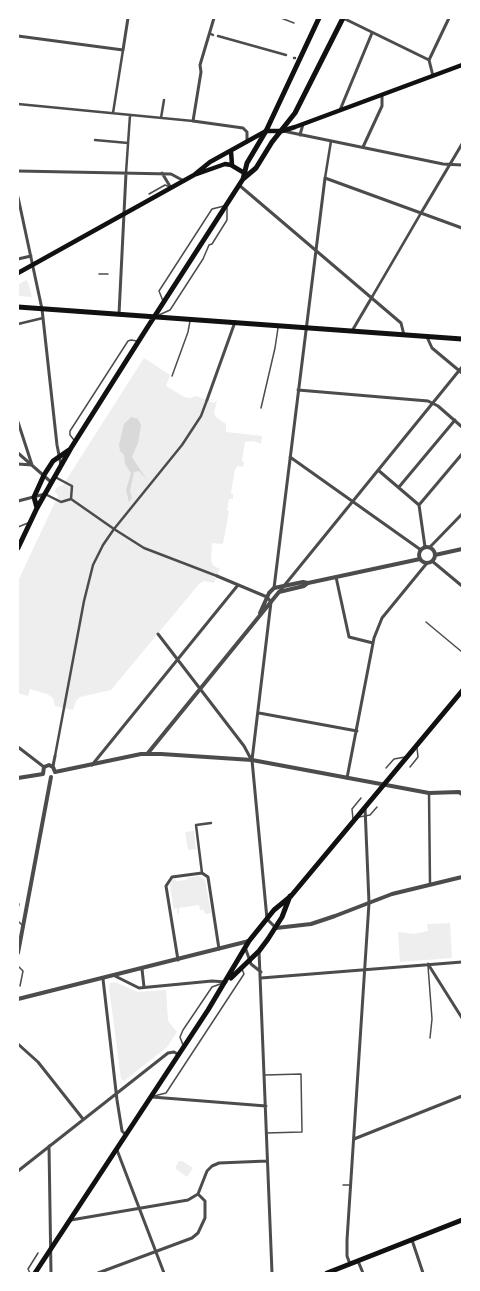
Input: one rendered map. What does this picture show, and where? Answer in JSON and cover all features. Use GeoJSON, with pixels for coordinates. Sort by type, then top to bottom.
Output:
{"type":"FeatureCollection","features":[{"type":"Feature","properties":{"kind":"main road"},"geometry":{"type":"LineString","coordinates":[[245,176],[247,164],[266,131],[319,18]]}},
{"type":"Feature","properties":{"kind":"main road"},"geometry":{"type":"LineString","coordinates":[[18,548],[37,508],[75,441],[245,176],[256,168],[295,113],[343,18]]}},
{"type":"Feature","properties":{"kind":"main road"},"geometry":{"type":"LineString","coordinates":[[18,273],[184,181],[210,162],[266,131],[282,131],[303,124],[462,65]]}},
{"type":"Feature","properties":{"kind":"main road"},"geometry":{"type":"LineString","coordinates":[[231,151],[232,165]]}},
{"type":"Feature","properties":{"kind":"main road"},"geometry":{"type":"LineString","coordinates":[[194,175],[222,164],[232,165],[245,176]]}},
{"type":"Feature","properties":{"kind":"main road"},"geometry":{"type":"LineString","coordinates":[[18,307],[462,339]]}},
{"type":"Feature","properties":{"kind":"main road"},"geometry":{"type":"LineString","coordinates":[[37,508],[34,497],[44,475],[53,461],[71,448]]}},
{"type":"Feature","properties":{"kind":"main road"},"geometry":{"type":"LineString","coordinates":[[35,1273],[185,1046],[226,982],[249,941],[266,919],[291,896],[462,691]]}},
{"type":"Feature","properties":{"kind":"main road"},"geometry":{"type":"LineString","coordinates":[[226,982],[259,951],[276,928],[291,896]]}},
{"type":"Feature","properties":{"kind":"main road"},"geometry":{"type":"LineString","coordinates":[[327,1273],[462,1220]]}},
{"type":"Feature","properties":{"kind":"street"},"geometry":{"type":"LineString","coordinates":[[113,114],[128,18]]}},
{"type":"Feature","properties":{"kind":"street"},"geometry":{"type":"LineString","coordinates":[[193,121],[201,72],[200,66],[214,18]]}},
{"type":"Feature","properties":{"kind":"street"},"geometry":{"type":"LineString","coordinates":[[343,18],[429,60]]}},
{"type":"Feature","properties":{"kind":"street"},"geometry":{"type":"LineString","coordinates":[[433,76],[429,60],[449,18]]}},
{"type":"Feature","properties":{"kind":"street"},"geometry":{"type":"LineString","coordinates":[[340,110],[372,33]]}},
{"type":"Feature","properties":{"kind":"street"},"geometry":{"type":"LineString","coordinates":[[18,36],[123,50]]}},
{"type":"Feature","properties":{"kind":"street"},"geometry":{"type":"LineString","coordinates":[[218,36],[286,55]]}},
{"type":"Feature","properties":{"kind":"street"},"geometry":{"type":"LineString","coordinates":[[363,147],[382,106],[382,95]]}},
{"type":"Feature","properties":{"kind":"street"},"geometry":{"type":"LineString","coordinates":[[161,118],[164,100]]}},
{"type":"Feature","properties":{"kind":"street"},"geometry":{"type":"LineString","coordinates":[[18,104],[193,121],[243,128],[246,132],[247,142]]}},
{"type":"Feature","properties":{"kind":"street"},"geometry":{"type":"LineString","coordinates":[[119,314],[119,275],[125,214],[130,115]]}},
{"type":"Feature","properties":{"kind":"street"},"geometry":{"type":"LineString","coordinates":[[300,135],[303,124]]}},
{"type":"Feature","properties":{"kind":"street"},"geometry":{"type":"LineString","coordinates":[[282,131],[462,165]]}},
{"type":"Feature","properties":{"kind":"street"},"geometry":{"type":"LineString","coordinates":[[95,140],[128,143]]}},
{"type":"Feature","properties":{"kind":"street"},"geometry":{"type":"LineString","coordinates":[[257,619],[267,597],[274,588],[325,178],[331,141]]}},
{"type":"Feature","properties":{"kind":"street"},"geometry":{"type":"LineString","coordinates":[[352,331],[462,144]]}},
{"type":"Feature","properties":{"kind":"street"},"geometry":{"type":"LineString","coordinates":[[18,171],[162,173],[175,175],[184,181]]}},
{"type":"Feature","properties":{"kind":"street"},"geometry":{"type":"LineString","coordinates":[[162,173],[171,188]]}},
{"type":"Feature","properties":{"kind":"street"},"geometry":{"type":"LineString","coordinates":[[325,178],[462,228]]}},
{"type":"Feature","properties":{"kind":"street"},"geometry":{"type":"LineString","coordinates":[[239,185],[401,323],[404,335]]}},
{"type":"Feature","properties":{"kind":"street"},"geometry":{"type":"LineString","coordinates":[[18,197],[42,309],[61,466]]}},
{"type":"Feature","properties":{"kind":"street"},"geometry":{"type":"LineString","coordinates":[[18,258],[31,256]]}},
{"type":"Feature","properties":{"kind":"street"},"geometry":{"type":"LineString","coordinates":[[18,324],[43,318]]}},
{"type":"Feature","properties":{"kind":"street"},"geometry":{"type":"LineString","coordinates":[[55,772],[52,766],[89,579],[97,555],[114,529],[182,445],[199,420],[235,322]]}},
{"type":"Feature","properties":{"kind":"street"},"geometry":{"type":"LineString","coordinates":[[427,337],[432,348],[461,372]]}},
{"type":"Feature","properties":{"kind":"street"},"geometry":{"type":"LineString","coordinates":[[148,753],[433,403],[461,372],[462,367]]}},
{"type":"Feature","properties":{"kind":"street"},"geometry":{"type":"LineString","coordinates":[[298,390],[428,400],[462,427]]}},
{"type":"Feature","properties":{"kind":"street"},"geometry":{"type":"LineString","coordinates":[[399,487],[455,420]]}},
{"type":"Feature","properties":{"kind":"street"},"geometry":{"type":"LineString","coordinates":[[18,422],[32,465]]}},
{"type":"Feature","properties":{"kind":"street"},"geometry":{"type":"LineString","coordinates":[[18,453],[51,482]]}},
{"type":"Feature","properties":{"kind":"street"},"geometry":{"type":"LineString","coordinates":[[420,559],[423,548],[420,505],[462,454]]}},
{"type":"Feature","properties":{"kind":"street"},"geometry":{"type":"LineString","coordinates":[[290,457],[353,502],[423,548],[430,547],[462,514]]}},
{"type":"Feature","properties":{"kind":"street"},"geometry":{"type":"LineString","coordinates":[[18,464],[32,465]]}},
{"type":"Feature","properties":{"kind":"street"},"geometry":{"type":"LineString","coordinates":[[378,470],[420,505]]}},
{"type":"Feature","properties":{"kind":"street"},"geometry":{"type":"LineString","coordinates":[[55,476],[72,486],[72,499]]}},
{"type":"Feature","properties":{"kind":"street"},"geometry":{"type":"LineString","coordinates":[[18,501],[45,494],[61,502],[72,499]]}},
{"type":"Feature","properties":{"kind":"street"},"geometry":{"type":"LineString","coordinates":[[72,499],[144,548],[267,597],[271,602],[259,713],[252,760],[266,919],[276,928],[311,924],[392,894],[430,884],[462,878]]}},
{"type":"Feature","properties":{"kind":"street"},"geometry":{"type":"LineString","coordinates":[[430,547],[434,550],[436,555]]}},
{"type":"Feature","properties":{"kind":"street"},"geometry":{"type":"LineString","coordinates":[[347,778],[373,643],[382,618],[427,563],[432,561],[436,555],[462,549]]}},
{"type":"Feature","properties":{"kind":"street"},"geometry":{"type":"LineString","coordinates":[[274,588],[303,582],[308,583],[420,559],[427,563]]}},
{"type":"Feature","properties":{"kind":"street"},"geometry":{"type":"LineString","coordinates":[[432,561],[462,586]]}},
{"type":"Feature","properties":{"kind":"street"},"geometry":{"type":"LineString","coordinates":[[336,577],[349,637],[373,643]]}},
{"type":"Feature","properties":{"kind":"street"},"geometry":{"type":"LineString","coordinates":[[279,592],[304,586],[308,583]]}},
{"type":"Feature","properties":{"kind":"street"},"geometry":{"type":"LineString","coordinates":[[92,765],[238,585]]}},
{"type":"Feature","properties":{"kind":"street"},"geometry":{"type":"LineString","coordinates":[[158,634],[244,746],[252,760]]}},
{"type":"Feature","properties":{"kind":"street"},"geometry":{"type":"LineString","coordinates":[[259,713],[357,731]]}},
{"type":"Feature","properties":{"kind":"street"},"geometry":{"type":"LineString","coordinates":[[18,747],[44,767]]}},
{"type":"Feature","properties":{"kind":"street"},"geometry":{"type":"LineString","coordinates":[[18,953],[51,777],[55,772],[148,753],[252,760],[429,793],[459,792],[462,794]]}},
{"type":"Feature","properties":{"kind":"street"},"geometry":{"type":"LineString","coordinates":[[44,767],[48,765],[52,766]]}},
{"type":"Feature","properties":{"kind":"street"},"geometry":{"type":"LineString","coordinates":[[43,774],[44,767]]}},
{"type":"Feature","properties":{"kind":"street"},"geometry":{"type":"LineString","coordinates":[[18,778],[43,774],[47,777],[51,777]]}},
{"type":"Feature","properties":{"kind":"street"},"geometry":{"type":"LineString","coordinates":[[429,793],[430,884]]}},
{"type":"Feature","properties":{"kind":"street"},"geometry":{"type":"LineString","coordinates":[[350,1264],[347,1256],[369,903],[365,807]]}},
{"type":"Feature","properties":{"kind":"street"},"geometry":{"type":"LineString","coordinates":[[202,873],[196,825],[211,823]]}},
{"type":"Feature","properties":{"kind":"street"},"geometry":{"type":"LineString","coordinates":[[178,960],[166,886],[172,877],[202,873],[208,877],[219,950]]}},
{"type":"Feature","properties":{"kind":"street"},"geometry":{"type":"LineString","coordinates":[[18,999],[219,950],[249,941]]}},
{"type":"Feature","properties":{"kind":"street"},"geometry":{"type":"LineString","coordinates":[[245,948],[250,960],[261,972]]}},
{"type":"Feature","properties":{"kind":"street"},"geometry":{"type":"LineString","coordinates":[[259,951],[272,1273]]}},
{"type":"Feature","properties":{"kind":"street"},"geometry":{"type":"LineString","coordinates":[[261,978],[462,962]]}},
{"type":"Feature","properties":{"kind":"street"},"geometry":{"type":"LineString","coordinates":[[428,964],[462,1018]]}},
{"type":"Feature","properties":{"kind":"street"},"geometry":{"type":"LineString","coordinates":[[142,969],[144,987]]}},
{"type":"Feature","properties":{"kind":"street"},"geometry":{"type":"LineString","coordinates":[[115,976],[139,988],[212,981],[226,982]]}},
{"type":"Feature","properties":{"kind":"street"},"geometry":{"type":"LineString","coordinates":[[103,979],[122,1131],[126,1136]]}},
{"type":"Feature","properties":{"kind":"street"},"geometry":{"type":"LineString","coordinates":[[18,1044],[38,1062],[83,1119]]}},
{"type":"Feature","properties":{"kind":"street"},"geometry":{"type":"LineString","coordinates":[[18,1171],[168,1054],[174,1052],[179,1055]]}},
{"type":"Feature","properties":{"kind":"street"},"geometry":{"type":"LineString","coordinates":[[354,1139],[462,1096]]}},
{"type":"Feature","properties":{"kind":"street"},"geometry":{"type":"LineString","coordinates":[[152,1097],[266,1106]]}},
{"type":"Feature","properties":{"kind":"street"},"geometry":{"type":"LineString","coordinates":[[49,1146],[51,1273]]}},
{"type":"Feature","properties":{"kind":"street"},"geometry":{"type":"LineString","coordinates":[[117,1150],[164,1273]]}},
{"type":"Feature","properties":{"kind":"street"},"geometry":{"type":"LineString","coordinates":[[71,1220],[188,1200],[198,1194],[207,1171],[212,1166],[219,1163],[267,1161]]}},
{"type":"Feature","properties":{"kind":"street"},"geometry":{"type":"LineString","coordinates":[[98,1273],[192,1238],[198,1233],[205,1218],[205,1201],[198,1194]]}},
{"type":"Feature","properties":{"kind":"street"},"geometry":{"type":"LineString","coordinates":[[412,1240],[423,1273]]}},
{"type":"Feature","properties":{"kind":"street"},"geometry":{"type":"LineString","coordinates":[[358,1261],[363,1273]]}},
{"type":"Feature","properties":{"kind":"lane"},"geometry":{"type":"LineString","coordinates":[[282,18],[294,24]]}},
{"type":"Feature","properties":{"kind":"lane"},"geometry":{"type":"LineString","coordinates":[[149,194],[165,185],[171,188]]}},
{"type":"Feature","properties":{"kind":"lane"},"geometry":{"type":"LineString","coordinates":[[154,317],[170,310],[172,307],[203,259],[209,245],[212,244],[228,220],[227,205],[212,209],[159,291],[164,302]]}},
{"type":"Feature","properties":{"kind":"lane"},"geometry":{"type":"LineString","coordinates":[[200,246],[206,250]]}},
{"type":"Feature","properties":{"kind":"lane"},"geometry":{"type":"LineString","coordinates":[[98,274],[108,274]]}},
{"type":"Feature","properties":{"kind":"lane"},"geometry":{"type":"LineString","coordinates":[[172,376],[188,332],[190,319]]}},
{"type":"Feature","properties":{"kind":"lane"},"geometry":{"type":"LineString","coordinates":[[261,408],[275,348],[278,326]]}},
{"type":"Feature","properties":{"kind":"lane"},"geometry":{"type":"LineString","coordinates":[[75,441],[70,433],[75,424],[128,342],[131,340],[139,341]]}},
{"type":"Feature","properties":{"kind":"lane"},"geometry":{"type":"LineString","coordinates":[[18,527],[30,523]]}},
{"type":"Feature","properties":{"kind":"lane"},"geometry":{"type":"LineString","coordinates":[[426,622],[462,652]]}},
{"type":"Feature","properties":{"kind":"lane"},"geometry":{"type":"LineString","coordinates":[[410,767],[418,757],[417,745]]}},
{"type":"Feature","properties":{"kind":"lane"},"geometry":{"type":"LineString","coordinates":[[386,768],[394,759],[407,757]]}},
{"type":"Feature","properties":{"kind":"lane"},"geometry":{"type":"LineString","coordinates":[[361,798],[352,809],[355,820],[370,815],[377,807]]}},
{"type":"Feature","properties":{"kind":"lane"},"geometry":{"type":"LineString","coordinates":[[18,908],[19,904]]}},
{"type":"Feature","properties":{"kind":"lane"},"geometry":{"type":"LineString","coordinates":[[18,921],[23,926]]}},
{"type":"Feature","properties":{"kind":"lane"},"geometry":{"type":"LineString","coordinates":[[428,964],[432,1019],[430,1038]]}},
{"type":"Feature","properties":{"kind":"lane"},"geometry":{"type":"LineString","coordinates":[[18,966],[23,971],[20,986]]}},
{"type":"Feature","properties":{"kind":"lane"},"geometry":{"type":"LineString","coordinates":[[152,1097],[166,1093],[244,974],[241,968]]}},
{"type":"Feature","properties":{"kind":"lane"},"geometry":{"type":"LineString","coordinates":[[185,1046],[181,1043],[180,1037],[183,1030],[212,986],[226,982]]}},
{"type":"Feature","properties":{"kind":"lane"},"geometry":{"type":"LineString","coordinates":[[265,1075],[301,1074],[302,1132],[266,1133]]}},
{"type":"Feature","properties":{"kind":"lane"},"geometry":{"type":"LineString","coordinates":[[343,1185],[351,1185]]}},
{"type":"Feature","properties":{"kind":"lane"},"geometry":{"type":"LineString","coordinates":[[30,1273],[28,1268],[38,1253]]}},
{"type":"Feature","properties":{"kind":"shaded area"},"geometry":{"type":"Polygon","coordinates":[[[26,280],[28,282],[32,297],[18,296],[18,285],[26,280]]]}},
{"type":"Feature","properties":{"kind":"shaded area"},"geometry":{"type":"Polygon","coordinates":[[[144,358],[170,375],[166,386],[184,397],[190,398],[196,396],[214,403],[217,400],[214,413],[216,417],[226,424],[226,432],[262,436],[261,444],[254,441],[245,442],[242,461],[244,461],[243,467],[237,466],[235,469],[231,493],[233,494],[233,499],[229,499],[227,510],[229,511],[223,544],[212,543],[211,561],[214,566],[220,569],[214,583],[204,581],[199,584],[111,690],[80,697],[76,701],[73,710],[55,706],[53,698],[47,694],[30,689],[28,696],[18,693],[18,581],[58,496],[55,492],[56,488],[63,485],[144,358]]]}},
{"type":"Feature","properties":{"kind":"shaded area"},"geometry":{"type":"Polygon","coordinates":[[[131,417],[138,419],[141,425],[138,443],[132,457],[147,480],[139,471],[134,472],[130,491],[132,498],[129,502],[126,490],[131,473],[125,464],[124,455],[120,451],[119,445],[124,424],[131,417]]]}},
{"type":"Feature","properties":{"kind":"shaded area"},"geometry":{"type":"Polygon","coordinates":[[[194,831],[196,849],[188,850],[185,832],[194,831]]]}},
{"type":"Feature","properties":{"kind":"shaded area"},"geometry":{"type":"Polygon","coordinates":[[[199,876],[205,880],[211,913],[205,914],[204,910],[200,910],[199,905],[179,908],[179,913],[177,914],[177,908],[173,909],[170,884],[172,880],[187,880],[187,878],[199,876]]]}},
{"type":"Feature","properties":{"kind":"shaded area"},"geometry":{"type":"Polygon","coordinates":[[[450,923],[452,958],[400,962],[398,932],[414,934],[428,931],[427,924],[450,923]]]}},
{"type":"Feature","properties":{"kind":"shaded area"},"geometry":{"type":"Polygon","coordinates":[[[115,982],[137,992],[166,990],[168,1021],[177,1032],[167,1047],[124,1081],[121,1079],[109,987],[110,983],[115,982]]]}},
{"type":"Feature","properties":{"kind":"shaded area"},"geometry":{"type":"Polygon","coordinates":[[[179,1161],[182,1161],[193,1168],[187,1177],[176,1169],[179,1161]]]}}]}
